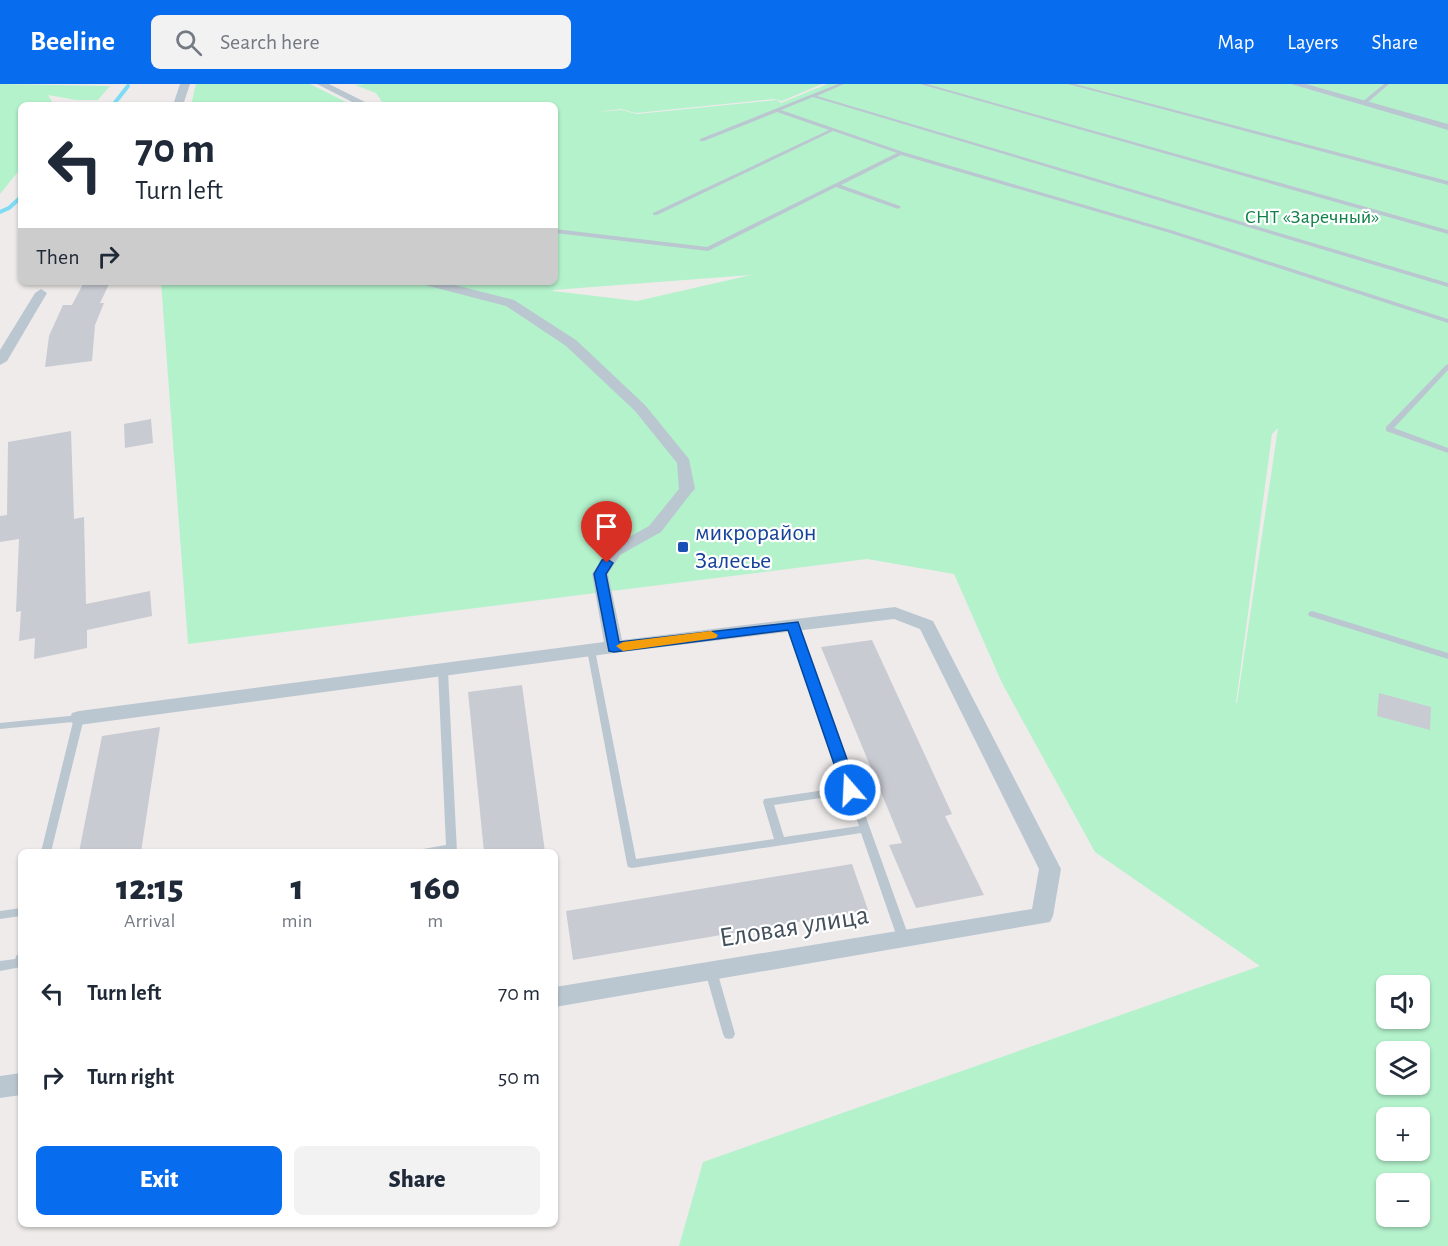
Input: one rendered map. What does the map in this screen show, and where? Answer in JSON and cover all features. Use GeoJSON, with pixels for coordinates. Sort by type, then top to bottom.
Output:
{"type":"FeatureCollection","features":[{"type":"Feature","properties":{"kind":"street"},"geometry":{"type":"LineString","coordinates":[[179,102],[185,84]]}},
{"type":"Feature","properties":{"kind":"street"},"geometry":{"type":"LineString","coordinates":[[322,84],[360,102]]}},
{"type":"Feature","properties":{"kind":"street"},"geometry":{"type":"LineString","coordinates":[[1296,84],[1448,127]]}},
{"type":"Feature","properties":{"kind":"street"},"geometry":{"type":"LineString","coordinates":[[441,285],[510,303],[571,343],[640,408],[684,462],[687,489],[655,529],[614,552],[600,574],[614,647]]}},
{"type":"Feature","properties":{"kind":"street"},"geometry":{"type":"LineString","coordinates":[[0,361],[41,293]]}},
{"type":"Feature","properties":{"kind":"street","name":"Еловая улица"},"geometry":{"type":"LineString","coordinates":[[558,996],[1042,916],[1050,869],[927,625],[895,613],[793,625]]}},
{"type":"Feature","properties":{"kind":"street"},"geometry":{"type":"LineString","coordinates":[[79,718],[793,625]]}},
{"type":"Feature","properties":{"kind":"street"},"geometry":{"type":"LineString","coordinates":[[0,1087],[18,1084]]}},
{"type":"Feature","properties":{"kind":"lane"},"geometry":{"type":"LineString","coordinates":[[702,140],[842,84]]}},
{"type":"Feature","properties":{"kind":"lane"},"geometry":{"type":"LineString","coordinates":[[922,84],[1448,232]]}},
{"type":"Feature","properties":{"kind":"lane"},"geometry":{"type":"LineString","coordinates":[[1070,84],[1448,183]]}},
{"type":"Feature","properties":{"kind":"lane"},"geometry":{"type":"LineString","coordinates":[[1364,103],[1387,84]]}},
{"type":"Feature","properties":{"kind":"lane"},"geometry":{"type":"LineString","coordinates":[[813,96],[1448,285]]}},
{"type":"Feature","properties":{"kind":"lane"},"geometry":{"type":"LineString","coordinates":[[776,111],[901,153],[1172,232],[1448,321]]}},
{"type":"Feature","properties":{"kind":"lane"},"geometry":{"type":"LineString","coordinates":[[655,214],[832,130]]}},
{"type":"Feature","properties":{"kind":"lane"},"geometry":{"type":"LineString","coordinates":[[558,231],[708,249],[901,153]]}},
{"type":"Feature","properties":{"kind":"lane"},"geometry":{"type":"LineString","coordinates":[[835,185],[898,207]]}},
{"type":"Feature","properties":{"kind":"lane"},"geometry":{"type":"LineString","coordinates":[[1448,366],[1389,429],[1448,451]]}},
{"type":"Feature","properties":{"kind":"lane"},"geometry":{"type":"LineString","coordinates":[[1312,614],[1448,656]]}},
{"type":"Feature","properties":{"kind":"lane"},"geometry":{"type":"LineString","coordinates":[[793,625],[904,940]]}},
{"type":"Feature","properties":{"kind":"lane"},"geometry":{"type":"LineString","coordinates":[[591,650],[632,864],[865,829]]}},
{"type":"Feature","properties":{"kind":"lane"},"geometry":{"type":"LineString","coordinates":[[443,671],[452,849]]}},
{"type":"Feature","properties":{"kind":"lane"},"geometry":{"type":"LineString","coordinates":[[0,726],[79,718],[47,849]]}},
{"type":"Feature","properties":{"kind":"lane"},"geometry":{"type":"LineString","coordinates":[[780,842],[768,802],[850,790]]}},
{"type":"Feature","properties":{"kind":"lane"},"geometry":{"type":"LineString","coordinates":[[0,915],[18,912]]}},
{"type":"Feature","properties":{"kind":"lane"},"geometry":{"type":"LineString","coordinates":[[0,966],[18,963]]}},
{"type":"Feature","properties":{"kind":"lane"},"geometry":{"type":"LineString","coordinates":[[711,971],[729,1034]]}},
{"type":"Feature","properties":{"kind":"green space"},"geometry":{"type":"Polygon","coordinates":[[[0,84],[110,86],[98,100],[76,100],[48,95],[52,102],[18,102],[18,172],[0,194],[0,84]]]}},
{"type":"Feature","properties":{"kind":"green space"},"geometry":{"type":"Polygon","coordinates":[[[196,84],[310,84],[346,102],[192,102],[196,84]]]}},
{"type":"Feature","properties":{"kind":"green space","name":"СНТ «Заречный»"},"geometry":{"type":"Polygon","coordinates":[[[822,84],[782,101],[774,99],[636,113],[620,109],[597,112],[621,110],[637,114],[777,100],[781,103],[827,84],[1448,84],[1448,1246],[679,1246],[703,1162],[1260,966],[1095,852],[1002,683],[954,574],[867,559],[188,644],[161,285],[558,285],[558,102],[382,102],[376,93],[355,85],[822,84]],[[751,275],[553,290],[637,301],[751,275]],[[1278,428],[1272,434],[1236,703],[1237,703],[1278,428]]]}},
{"type":"Feature","properties":{"kind":"building"},"geometry":{"type":"Polygon","coordinates":[[[82,285],[109,285],[100,303],[104,303],[95,325],[92,361],[45,367],[49,336],[63,305],[72,305],[82,285]]]}},
{"type":"Feature","properties":{"kind":"building"},"geometry":{"type":"Polygon","coordinates":[[[151,419],[153,443],[125,448],[124,424],[151,419]]]}},
{"type":"Feature","properties":{"kind":"building"},"geometry":{"type":"Polygon","coordinates":[[[71,431],[74,519],[84,517],[86,604],[150,591],[152,616],[87,630],[87,648],[34,659],[35,638],[19,641],[21,611],[16,612],[19,539],[0,542],[0,516],[7,515],[8,442],[71,431]]]}},
{"type":"Feature","properties":{"kind":"building"},"geometry":{"type":"Polygon","coordinates":[[[872,640],[952,814],[945,816],[984,895],[916,908],[889,845],[902,843],[821,647],[872,640]]]}},
{"type":"Feature","properties":{"kind":"building"},"geometry":{"type":"Polygon","coordinates":[[[522,685],[545,849],[484,849],[468,692],[522,685]]]}},
{"type":"Feature","properties":{"kind":"building"},"geometry":{"type":"Polygon","coordinates":[[[1379,693],[1431,707],[1430,730],[1377,716],[1379,693]]]}},
{"type":"Feature","properties":{"kind":"building"},"geometry":{"type":"Polygon","coordinates":[[[160,727],[141,849],[80,849],[102,736],[160,727]]]}},
{"type":"Feature","properties":{"kind":"building"},"geometry":{"type":"Polygon","coordinates":[[[852,864],[868,910],[573,960],[566,911],[852,864]]]}},
{"type":"Feature","properties":{"kind":"waterway"},"geometry":{"type":"LineString","coordinates":[[115,102],[128,86]]}},
{"type":"Feature","properties":{"kind":"waterway"},"geometry":{"type":"LineString","coordinates":[[0,212],[18,200]]}},
{"type":"Feature","properties":{"kind":"slow traffic"},"geometry":{"type":"LineString","coordinates":[[623,646],[711,635]]}},
{"type":"Feature","properties":{"kind":"place","name":"микрорайон Залесье"},"geometry":{"type":"Point","coordinates":[683,547]}},
{"type":"Feature","properties":{"kind":"route"},"geometry":{"type":"LineString","coordinates":[[607,563],[600,574],[614,647],[793,625],[850,790]]}}]}
